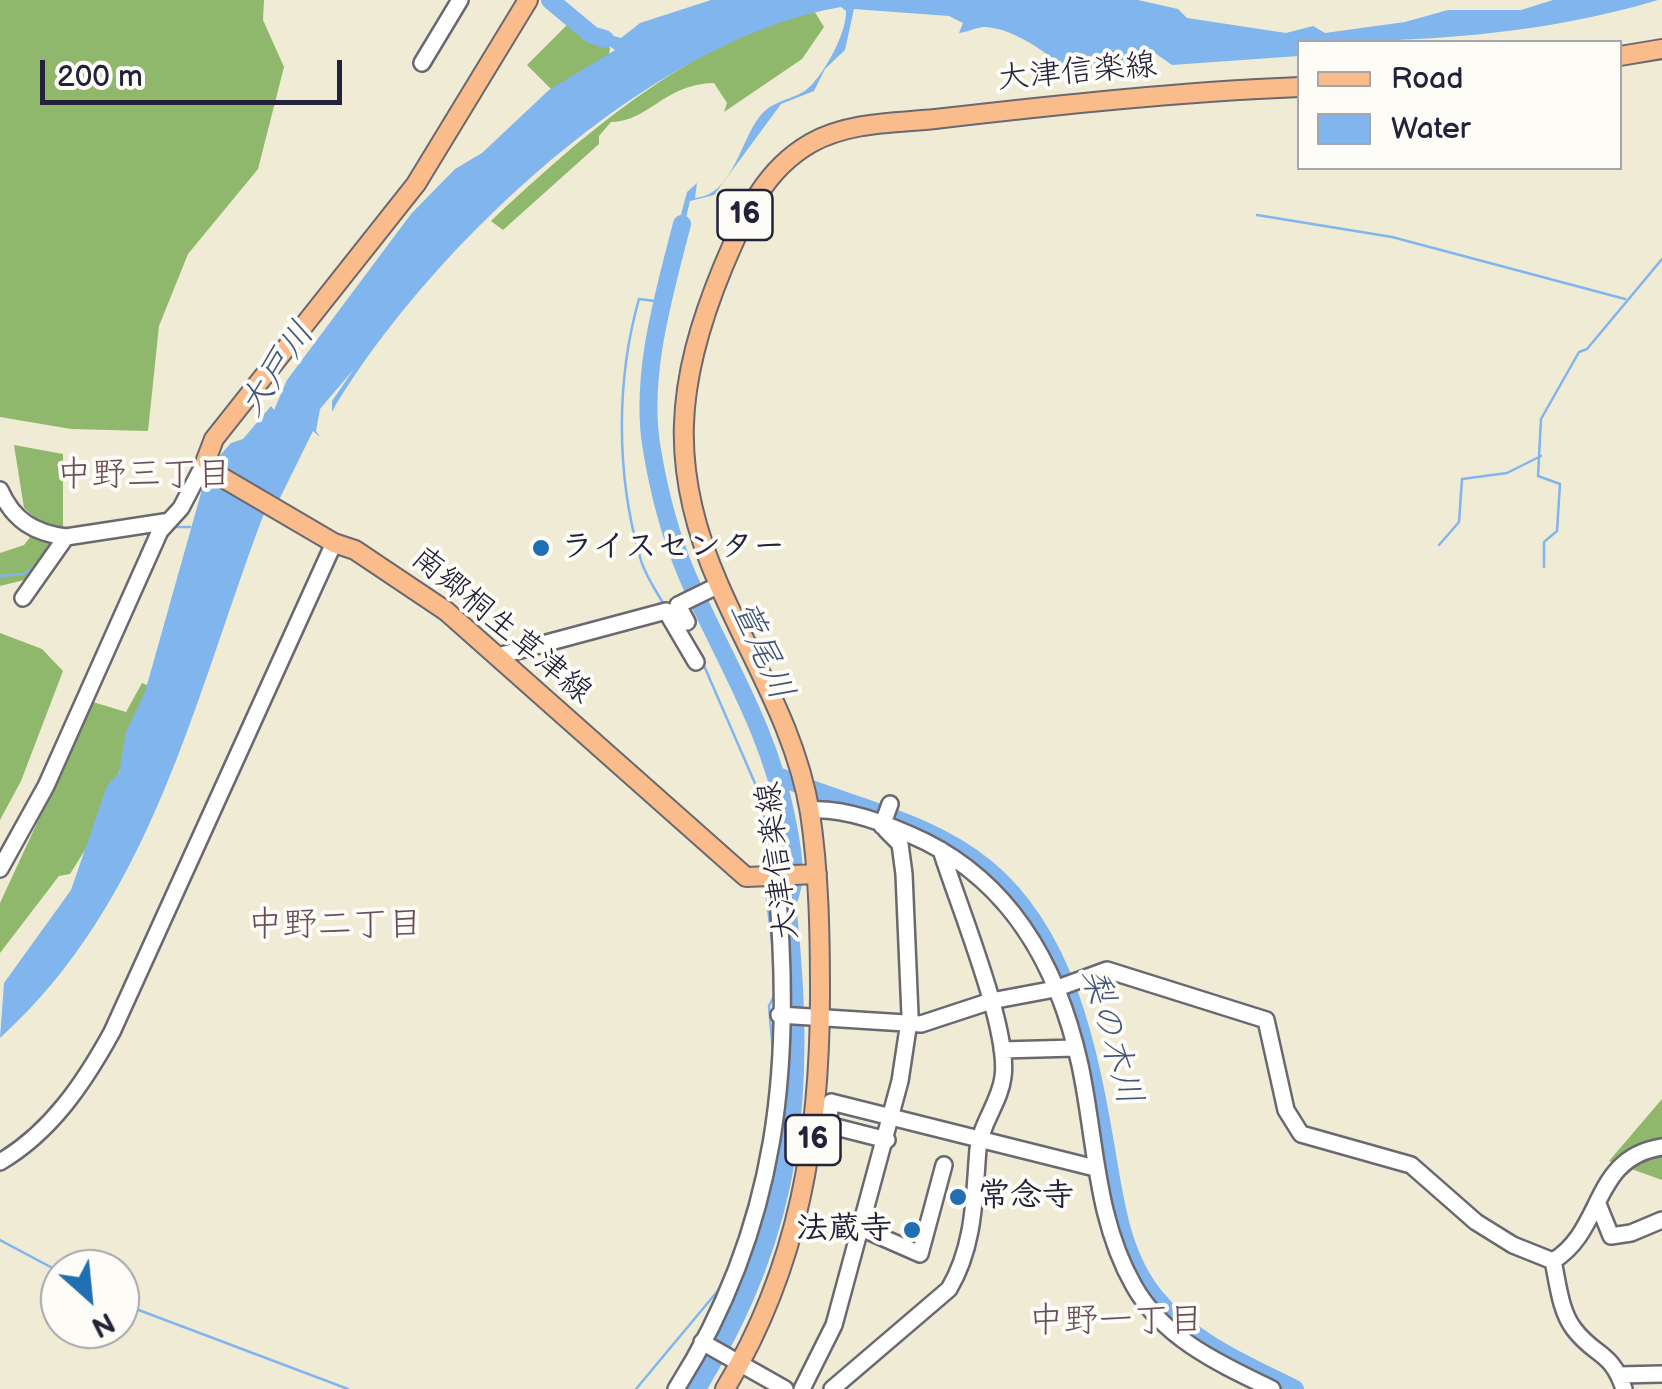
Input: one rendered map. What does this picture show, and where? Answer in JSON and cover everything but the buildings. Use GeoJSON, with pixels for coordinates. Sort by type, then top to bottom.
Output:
{"type":"FeatureCollection","features":[{"type":"Feature","properties":{"kind":"main road"},"geometry":{"type":"LineString","coordinates":[[208,464],[214,439],[416,184],[525,2]]}},
{"type":"Feature","properties":{"kind":"main road"},"geometry":{"type":"LineString","coordinates":[[1622,56],[1662,49]]}},
{"type":"Feature","properties":{"kind":"main road","name":"大津信楽線"},"geometry":{"type":"LineString","coordinates":[[725,1389],[790,1252],[823,1112],[808,804],[774,696],[714,587],[692,514],[681,444],[690,367],[749,205],[776,168],[812,142],[846,130],[1050,102],[1297,86]]}},
{"type":"Feature","properties":{"kind":"main road","name":"南郷桐生草津線"},"geometry":{"type":"LineString","coordinates":[[208,464],[290,518],[355,550],[403,580],[498,656],[726,864],[746,877],[814,874]]}},
{"type":"Feature","properties":{"kind":"street"},"geometry":{"type":"LineString","coordinates":[[422,64],[460,0]]}},
{"type":"Feature","properties":{"kind":"street"},"geometry":{"type":"LineString","coordinates":[[0,869],[46,786],[162,527],[181,508],[208,464]]}},
{"type":"Feature","properties":{"kind":"street"},"geometry":{"type":"LineString","coordinates":[[0,490],[8,509],[25,524],[66,538],[162,527]]}},
{"type":"Feature","properties":{"kind":"street"},"geometry":{"type":"LineString","coordinates":[[23,598],[66,538]]}},
{"type":"Feature","properties":{"kind":"street"},"geometry":{"type":"LineString","coordinates":[[0,1162],[58,1114],[104,1045],[163,927],[334,543]]}},
{"type":"Feature","properties":{"kind":"street"},"geometry":{"type":"LineString","coordinates":[[687,622],[678,606],[714,587]]}},
{"type":"Feature","properties":{"kind":"street"},"geometry":{"type":"LineString","coordinates":[[498,656],[666,611],[696,662]]}},
{"type":"Feature","properties":{"kind":"street"},"geometry":{"type":"LineString","coordinates":[[808,804],[883,826],[940,850],[984,878],[1013,910],[1062,986],[1114,1243],[1143,1299],[1192,1349],[1272,1389]]}},
{"type":"Feature","properties":{"kind":"street"},"geometry":{"type":"LineString","coordinates":[[883,826],[890,804]]}},
{"type":"Feature","properties":{"kind":"street"},"geometry":{"type":"LineString","coordinates":[[802,1389],[834,1325],[863,1229],[894,1118],[908,1025],[902,859],[900,844],[883,826]]}},
{"type":"Feature","properties":{"kind":"street"},"geometry":{"type":"LineString","coordinates":[[832,1389],[950,1288],[968,1242],[977,1196],[980,1136],[1003,1076],[1002,1050],[991,1001],[940,850]]}},
{"type":"Feature","properties":{"kind":"street"},"geometry":{"type":"LineString","coordinates":[[676,1389],[704,1344],[737,1275],[766,1186],[778,1091],[777,877]]}},
{"type":"Feature","properties":{"kind":"street"},"geometry":{"type":"LineString","coordinates":[[779,1016],[908,1025],[1062,986],[1108,970],[1266,1020],[1286,1110],[1295,1130],[1311,1138],[1411,1165],[1476,1222],[1553,1261]]}},
{"type":"Feature","properties":{"kind":"street"},"geometry":{"type":"LineString","coordinates":[[1002,1050],[1074,1048]]}},
{"type":"Feature","properties":{"kind":"street"},"geometry":{"type":"LineString","coordinates":[[887,1140],[828,1126],[823,1112],[831,1102],[980,1136],[1097,1172]]}},
{"type":"Feature","properties":{"kind":"street"},"geometry":{"type":"LineString","coordinates":[[1553,1261],[1565,1253],[1598,1204],[1614,1169],[1628,1158],[1662,1147]]}},
{"type":"Feature","properties":{"kind":"street"},"geometry":{"type":"LineString","coordinates":[[863,1229],[920,1254],[944,1165]]}},
{"type":"Feature","properties":{"kind":"street"},"geometry":{"type":"LineString","coordinates":[[1598,1204],[1611,1236],[1631,1233],[1662,1220]]}},
{"type":"Feature","properties":{"kind":"street"},"geometry":{"type":"LineString","coordinates":[[1553,1261],[1565,1314],[1576,1332],[1616,1364],[1622,1382],[1662,1374]]}},
{"type":"Feature","properties":{"kind":"street"},"geometry":{"type":"LineString","coordinates":[[704,1344],[785,1389]]}},
{"type":"Feature","properties":{"kind":"green space"},"geometry":{"type":"Polygon","coordinates":[[[0,0],[264,0],[263,20],[284,67],[258,169],[188,254],[159,326],[148,431],[71,429],[0,417],[0,0]]]}},
{"type":"Feature","properties":{"kind":"green space"},"geometry":{"type":"Polygon","coordinates":[[[813,9],[824,27],[802,59],[724,112],[727,103],[714,83],[682,90],[636,116],[611,122],[599,136],[599,144],[503,230],[491,221],[601,124],[680,69],[721,46],[813,9]]]}},
{"type":"Feature","properties":{"kind":"green space"},"geometry":{"type":"Polygon","coordinates":[[[569,23],[587,26],[610,48],[608,61],[554,92],[527,65],[569,23]]]}},
{"type":"Feature","properties":{"kind":"green space"},"geometry":{"type":"Polygon","coordinates":[[[14,445],[63,454],[63,531],[28,579],[0,586],[0,553],[24,545],[41,523],[24,508],[14,445]]]}},
{"type":"Feature","properties":{"kind":"green space"},"geometry":{"type":"Polygon","coordinates":[[[0,633],[42,649],[63,671],[21,781],[0,820],[0,633]]]}},
{"type":"Feature","properties":{"kind":"green space"},"geometry":{"type":"Polygon","coordinates":[[[142,683],[152,687],[95,834],[70,874],[59,876],[0,953],[0,903],[93,702],[126,712],[142,683]]]}},
{"type":"Feature","properties":{"kind":"green space"},"geometry":{"type":"Polygon","coordinates":[[[1662,1099],[1662,1180],[1609,1161],[1662,1099]]]}},
{"type":"Feature","properties":{"kind":"water"},"geometry":{"type":"Polygon","coordinates":[[[711,0],[1138,0],[1178,9],[1187,18],[1286,33],[1313,26],[1325,33],[1405,22],[1448,10],[1521,10],[1553,0],[1658,0],[1526,29],[1435,38],[1297,40],[1297,56],[1172,65],[1152,51],[1125,66],[1057,73],[1057,62],[1050,56],[1003,30],[983,27],[959,33],[963,23],[949,16],[854,9],[845,50],[825,69],[814,91],[781,104],[714,195],[690,201],[678,251],[675,237],[687,192],[697,183],[695,198],[718,187],[760,116],[812,84],[838,43],[846,11],[841,7],[768,27],[694,61],[621,106],[551,160],[485,221],[425,284],[374,349],[332,412],[332,401],[354,369],[320,409],[316,431],[320,437],[313,431],[279,500],[263,516],[189,726],[131,861],[95,925],[52,984],[0,1038],[4,983],[71,890],[107,786],[119,773],[126,732],[145,692],[205,479],[214,462],[231,443],[243,439],[271,406],[274,410],[287,380],[411,214],[455,169],[482,153],[549,90],[615,50],[581,27],[621,38],[640,23],[711,0]]]}},
{"type":"Feature","properties":{"kind":"waterway"},"geometry":{"type":"LineString","coordinates":[[550,0],[592,35],[605,39]]}},
{"type":"Feature","properties":{"kind":"waterway"},"geometry":{"type":"LineString","coordinates":[[1257,215],[1392,237],[1625,299]]}},
{"type":"Feature","properties":{"kind":"waterway","name":"萱尾川"},"geometry":{"type":"LineString","coordinates":[[682,224],[651,365],[652,450],[681,560],[769,755],[787,821],[794,873],[787,903],[795,1035],[794,1096],[787,1155],[775,1212],[756,1270],[697,1389]]}},
{"type":"Feature","properties":{"kind":"waterway"},"geometry":{"type":"LineString","coordinates":[[1544,567],[1544,542],[1557,531],[1560,484],[1538,476],[1541,419],[1579,352],[1587,349],[1662,259]]}},
{"type":"Feature","properties":{"kind":"waterway"},"geometry":{"type":"LineString","coordinates":[[662,302],[639,299],[626,362],[622,428],[632,526],[644,570],[664,605]]}},
{"type":"Feature","properties":{"kind":"waterway"},"geometry":{"type":"LineString","coordinates":[[1439,545],[1459,522],[1462,479],[1507,473],[1541,456]]}},
{"type":"Feature","properties":{"kind":"waterway"},"geometry":{"type":"LineString","coordinates":[[173,527],[190,527]]}},
{"type":"Feature","properties":{"kind":"waterway"},"geometry":{"type":"LineString","coordinates":[[0,576],[24,574],[40,563]]}},
{"type":"Feature","properties":{"kind":"waterway"},"geometry":{"type":"LineString","coordinates":[[702,661],[757,788],[770,842],[765,869]]}},
{"type":"Feature","properties":{"kind":"waterway","name":"梨の木川"},"geometry":{"type":"LineString","coordinates":[[778,776],[938,837],[986,868],[1014,895],[1037,926],[1070,996],[1091,1073],[1121,1227],[1144,1282],[1186,1328],[1295,1389]]}},
{"type":"Feature","properties":{"kind":"waterway"},"geometry":{"type":"LineString","coordinates":[[765,882],[774,959]]}},
{"type":"Feature","properties":{"kind":"waterway"},"geometry":{"type":"LineString","coordinates":[[773,1052],[769,1006],[776,992]]}},
{"type":"Feature","properties":{"kind":"waterway"},"geometry":{"type":"LineString","coordinates":[[0,1240],[40,1261]]}},
{"type":"Feature","properties":{"kind":"waterway"},"geometry":{"type":"LineString","coordinates":[[636,1389],[721,1287]]}},
{"type":"Feature","properties":{"kind":"waterway"},"geometry":{"type":"LineString","coordinates":[[140,1311],[348,1389]]}},
{"type":"Feature","properties":{"kind":"place","name":"ライスセンター"},"geometry":{"type":"Point","coordinates":[541,548]}},
{"type":"Feature","properties":{"kind":"place","name":"常念寺"},"geometry":{"type":"Point","coordinates":[958,1197]}},
{"type":"Feature","properties":{"kind":"place","name":"法蔵寺"},"geometry":{"type":"Point","coordinates":[912,1230]}},
{"type":"Feature","properties":{"kind":"district","name":"中野三丁目"},"geometry":{"type":"Point","coordinates":[144,476]}},
{"type":"Feature","properties":{"kind":"district","name":"中野二丁目"},"geometry":{"type":"Point","coordinates":[335,926]}},
{"type":"Feature","properties":{"kind":"district","name":"中野一丁目"},"geometry":{"type":"Point","coordinates":[1116,1322]}},
{"type":"Feature","properties":{"kind":"water label","name":"大戸川"},"geometry":{"type":"Point","coordinates":[278,370]}}]}
